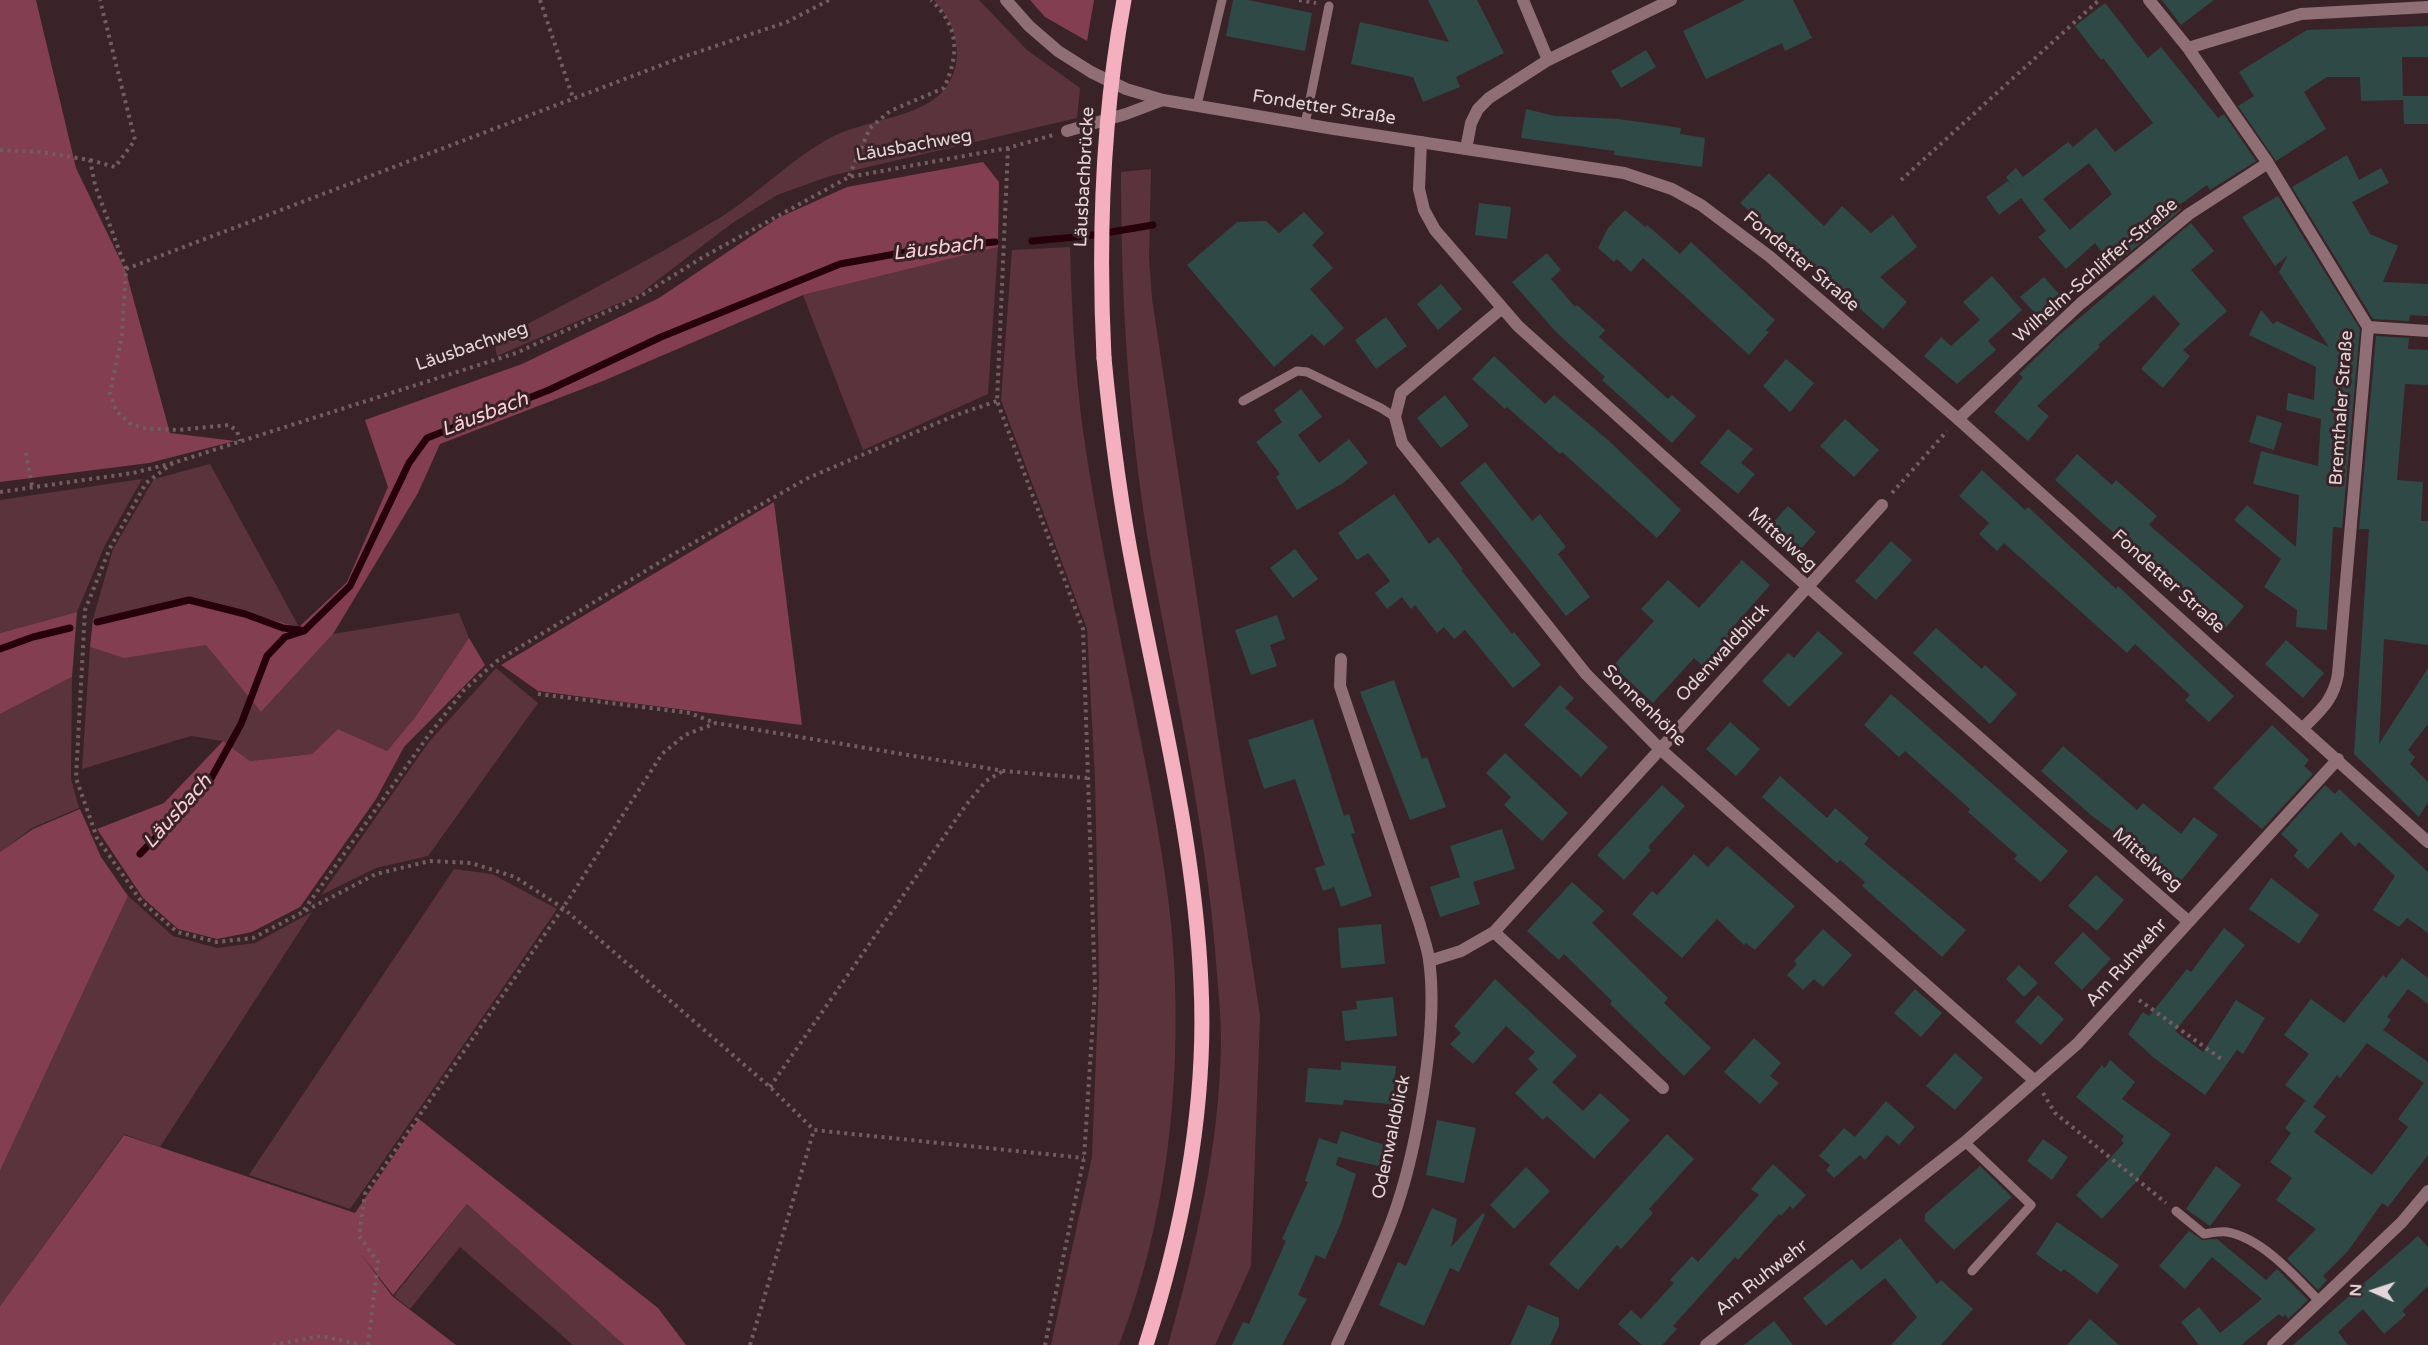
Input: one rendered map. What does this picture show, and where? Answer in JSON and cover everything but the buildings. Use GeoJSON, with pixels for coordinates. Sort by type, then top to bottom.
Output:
{"type":"FeatureCollection","features":[{"type":"Feature","properties":{"kind":"main road","name":"Läusbachbrücke"},"geometry":{"type":"LineString","coordinates":[[1124,0],[1106,124],[1101,202],[1100,280],[1104,358],[1118,480],[1184,834],[1197,927],[1201,985],[1199,1100],[1192,1157],[1170,1262],[1146,1345]]}},
{"type":"Feature","properties":{"kind":"street","name":"Fondetter Straße"},"geometry":{"type":"LineString","coordinates":[[1006,0],[1029,26],[1058,51],[1082,67],[1126,89],[1163,100],[1624,173],[1672,189],[1701,205],[1769,256],[1958,418],[2427,839]]}},
{"type":"Feature","properties":{"kind":"street"},"geometry":{"type":"LineString","coordinates":[[1523,0],[1548,60]]}},
{"type":"Feature","properties":{"kind":"street"},"geometry":{"type":"LineString","coordinates":[[1466,149],[1471,123],[1478,109],[1489,98],[1548,60],[1671,0]]}},
{"type":"Feature","properties":{"kind":"street","name":"Bremthaler Straße"},"geometry":{"type":"LineString","coordinates":[[2149,0],[2188,48],[2268,163],[2368,327],[2338,674],[2335,692],[2326,706],[2304,728]]}},
{"type":"Feature","properties":{"kind":"street"},"geometry":{"type":"LineString","coordinates":[[2188,48],[2301,14],[2428,7]]}},
{"type":"Feature","properties":{"kind":"street"},"geometry":{"type":"LineString","coordinates":[[1067,131],[1126,114],[1163,100]]}},
{"type":"Feature","properties":{"kind":"street","name":"Mittelweg"},"geometry":{"type":"LineString","coordinates":[[1421,142],[1419,189],[1424,210],[1435,230],[1501,309],[1551,357],[1808,587],[2188,921]]}},
{"type":"Feature","properties":{"kind":"street","name":"Wilhelm-Schliffer-Straße"},"geometry":{"type":"LineString","coordinates":[[1958,418],[2080,304],[2180,221],[2268,163]]}},
{"type":"Feature","properties":{"kind":"street"},"geometry":{"type":"LineString","coordinates":[[1395,417],[1401,393],[1501,309]]}},
{"type":"Feature","properties":{"kind":"street"},"geometry":{"type":"LineString","coordinates":[[2368,327],[2428,331]]}},
{"type":"Feature","properties":{"kind":"street","name":"Sonnenhöhe"},"geometry":{"type":"LineString","coordinates":[[1395,417],[1402,443],[1586,674],[1659,748],[2035,1081]]}},
{"type":"Feature","properties":{"kind":"street","name":"Odenwaldblick"},"geometry":{"type":"LineString","coordinates":[[1430,961],[1461,951],[1494,932],[1882,505]]}},
{"type":"Feature","properties":{"kind":"street","name":"Odenwaldblick"},"geometry":{"type":"LineString","coordinates":[[1337,1345],[1392,1220],[1405,1179],[1417,1124],[1431,1011],[1430,961],[1340,686],[1341,659]]}},
{"type":"Feature","properties":{"kind":"street","name":"Am Ruhwehr"},"geometry":{"type":"LineString","coordinates":[[1706,1345],[1965,1142],[2077,1044],[2338,759]]}},
{"type":"Feature","properties":{"kind":"street"},"geometry":{"type":"LineString","coordinates":[[1494,932],[1663,1088]]}},
{"type":"Feature","properties":{"kind":"street"},"geometry":{"type":"LineString","coordinates":[[2273,1345],[2402,1222],[2428,1191]]}},
{"type":"Feature","properties":{"kind":"lane"},"geometry":{"type":"LineString","coordinates":[[1197,105],[1222,0]]}},
{"type":"Feature","properties":{"kind":"lane"},"geometry":{"type":"LineString","coordinates":[[1305,124],[1329,6]]}},
{"type":"Feature","properties":{"kind":"lane"},"geometry":{"type":"LineString","coordinates":[[1243,401],[1297,371],[1307,372],[1382,408],[1395,417]]}},
{"type":"Feature","properties":{"kind":"lane"},"geometry":{"type":"LineString","coordinates":[[1965,1142],[2031,1205],[1972,1271]]}},
{"type":"Feature","properties":{"kind":"lane"},"geometry":{"type":"LineString","coordinates":[[2176,1211],[2204,1234],[2226,1232],[2248,1240],[2285,1265],[2319,1301]]}},
{"type":"Feature","properties":{"kind":"path"},"geometry":{"type":"LineString","coordinates":[[0,150],[40,152],[90,160],[115,167],[135,140],[100,0]]}},
{"type":"Feature","properties":{"kind":"path"},"geometry":{"type":"LineString","coordinates":[[540,0],[573,99]]}},
{"type":"Feature","properties":{"kind":"path"},"geometry":{"type":"LineString","coordinates":[[126,269],[723,42],[787,22],[829,0]]}},
{"type":"Feature","properties":{"kind":"path"},"geometry":{"type":"LineString","coordinates":[[849,177],[870,128],[890,111],[944,88],[956,46],[951,25],[931,0]]}},
{"type":"Feature","properties":{"kind":"path"},"geometry":{"type":"LineString","coordinates":[[1901,180],[2099,0]]}},
{"type":"Feature","properties":{"kind":"path","name":"Läusbachweg"},"geometry":{"type":"LineString","coordinates":[[173,463],[516,353],[639,297],[703,257],[849,177],[1008,148],[1067,131]]}},
{"type":"Feature","properties":{"kind":"path"},"geometry":{"type":"LineString","coordinates":[[1008,148],[997,401],[1083,629],[1095,988],[1084,1158],[1045,1345]]}},
{"type":"Feature","properties":{"kind":"path"},"geometry":{"type":"LineString","coordinates":[[90,160],[95,185],[126,269],[123,326],[110,393],[116,411],[129,423],[142,428],[178,430],[229,425],[237,431],[240,441]]}},
{"type":"Feature","properties":{"kind":"path"},"geometry":{"type":"LineString","coordinates":[[303,912],[428,736],[464,690],[497,661],[670,556],[808,478],[956,415],[997,401]]}},
{"type":"Feature","properties":{"kind":"path"},"geometry":{"type":"LineString","coordinates":[[1882,505],[1958,418]]}},
{"type":"Feature","properties":{"kind":"path"},"geometry":{"type":"LineString","coordinates":[[26,453],[32,486]]}},
{"type":"Feature","properties":{"kind":"path"},"geometry":{"type":"LineString","coordinates":[[173,463],[146,483],[110,548],[85,610],[76,778],[97,838],[141,901],[177,932],[217,942],[253,938],[376,874],[430,861],[471,863],[515,877],[563,908],[770,1087],[814,1130],[1084,1158]]}},
{"type":"Feature","properties":{"kind":"path"},"geometry":{"type":"LineString","coordinates":[[0,492],[133,473],[173,463]]}},
{"type":"Feature","properties":{"kind":"path"},"geometry":{"type":"LineString","coordinates":[[538,694],[690,713],[716,723],[1004,771],[1087,778]]}},
{"type":"Feature","properties":{"kind":"path"},"geometry":{"type":"LineString","coordinates":[[368,1345],[378,1262],[359,1236],[365,1194],[563,908],[662,754],[685,735],[716,723]]}},
{"type":"Feature","properties":{"kind":"path"},"geometry":{"type":"LineString","coordinates":[[770,1087],[966,805],[986,781],[1004,771]]}},
{"type":"Feature","properties":{"kind":"path"},"geometry":{"type":"LineString","coordinates":[[2126,991],[2224,1061]]}},
{"type":"Feature","properties":{"kind":"path"},"geometry":{"type":"LineString","coordinates":[[2035,1081],[2055,1113],[2176,1211]]}},
{"type":"Feature","properties":{"kind":"path"},"geometry":{"type":"LineString","coordinates":[[750,1345],[814,1130]]}},
{"type":"Feature","properties":{"kind":"path"},"geometry":{"type":"LineString","coordinates":[[273,1345],[321,1336],[363,1345]]}},
{"type":"Feature","properties":{"kind":"shaded area"},"geometry":{"type":"Polygon","coordinates":[[[0,0],[36,0],[76,168],[126,272],[170,433],[235,441],[149,463],[0,482],[0,0]]]}},
{"type":"Feature","properties":{"kind":"shaded area"},"geometry":{"type":"Polygon","coordinates":[[[934,0],[979,0],[1027,50],[1080,88],[1077,118],[830,176],[777,195],[731,224],[638,295],[497,356],[494,342],[637,266],[721,217],[817,145],[845,131],[907,113],[934,99],[951,79],[957,56],[953,32],[948,20],[934,0]]]}},
{"type":"Feature","properties":{"kind":"shaded area"},"geometry":{"type":"Polygon","coordinates":[[[1030,0],[1094,0],[1087,41],[1045,17],[1030,0]]]}},
{"type":"Feature","properties":{"kind":"shaded area"},"geometry":{"type":"Polygon","coordinates":[[[983,162],[999,182],[998,247],[803,295],[603,381],[440,444],[418,493],[333,634],[261,712],[206,645],[124,658],[90,647],[93,619],[189,597],[299,627],[347,582],[388,487],[365,420],[522,364],[659,298],[778,218],[847,187],[983,162]]]}},
{"type":"Feature","properties":{"kind":"shaded area"},"geometry":{"type":"Polygon","coordinates":[[[1151,169],[1149,258],[1152,299],[1260,1016],[1251,1266],[1215,1345],[1168,1345],[1205,1194],[1220,1080],[1221,1033],[1207,871],[1144,515],[1128,368],[1121,172],[1151,169]]]}},
{"type":"Feature","properties":{"kind":"shaded area"},"geometry":{"type":"Polygon","coordinates":[[[998,247],[988,394],[863,450],[803,295],[998,247]]]}},
{"type":"Feature","properties":{"kind":"shaded area"},"geometry":{"type":"Polygon","coordinates":[[[1070,247],[1080,410],[1101,537],[1158,832],[1174,960],[1175,1058],[1167,1156],[1148,1252],[1119,1345],[1051,1345],[1092,1157],[1099,980],[1095,778],[1087,629],[1001,400],[1012,250],[1070,247]]]}},
{"type":"Feature","properties":{"kind":"shaded area"},"geometry":{"type":"Polygon","coordinates":[[[210,464],[299,627],[189,597],[93,619],[113,549],[154,479],[210,464]]]}},
{"type":"Feature","properties":{"kind":"shaded area"},"geometry":{"type":"Polygon","coordinates":[[[142,479],[105,545],[77,612],[0,633],[0,500],[142,479]]]}},
{"type":"Feature","properties":{"kind":"shaded area"},"geometry":{"type":"Polygon","coordinates":[[[774,502],[802,725],[538,691],[501,665],[774,502]]]}},
{"type":"Feature","properties":{"kind":"shaded area"},"geometry":{"type":"Polygon","coordinates":[[[77,612],[72,677],[0,714],[0,633],[77,612]]]}},
{"type":"Feature","properties":{"kind":"shaded area"},"geometry":{"type":"Polygon","coordinates":[[[459,613],[469,638],[416,716],[387,751],[338,729],[312,754],[250,761],[223,741],[191,736],[82,769],[90,647],[124,657],[206,644],[261,712],[333,634],[459,613]]]}},
{"type":"Feature","properties":{"kind":"shaded area"},"geometry":{"type":"Polygon","coordinates":[[[469,638],[485,665],[404,747],[376,799],[300,907],[252,932],[217,939],[178,929],[143,898],[97,829],[164,803],[223,741],[250,761],[312,754],[338,729],[387,751],[416,716],[469,638]]]}},
{"type":"Feature","properties":{"kind":"shaded area"},"geometry":{"type":"Polygon","coordinates":[[[496,668],[538,703],[428,856],[376,868],[321,895],[429,742],[496,668]]]}},
{"type":"Feature","properties":{"kind":"shaded area"},"geometry":{"type":"Polygon","coordinates":[[[72,677],[71,779],[79,808],[32,828],[0,852],[0,714],[72,677]]]}},
{"type":"Feature","properties":{"kind":"shaded area"},"geometry":{"type":"Polygon","coordinates":[[[80,809],[101,857],[128,896],[0,1171],[0,852],[33,829],[80,809]]]}},
{"type":"Feature","properties":{"kind":"shaded area"},"geometry":{"type":"Polygon","coordinates":[[[454,869],[492,874],[557,909],[350,1209],[249,1175],[454,869]]]}},
{"type":"Feature","properties":{"kind":"shaded area"},"geometry":{"type":"Polygon","coordinates":[[[128,896],[173,936],[217,948],[255,943],[312,912],[160,1147],[124,1134],[0,1306],[0,1171],[128,896]]]}},
{"type":"Feature","properties":{"kind":"shaded area"},"geometry":{"type":"Polygon","coordinates":[[[419,1119],[658,1308],[686,1345],[624,1345],[467,1204],[393,1295],[361,1254],[392,1296],[456,1345],[0,1345],[0,1306],[124,1135],[355,1213],[419,1119]]]}},
{"type":"Feature","properties":{"kind":"shaded area"},"geometry":{"type":"Polygon","coordinates":[[[467,1204],[624,1345],[573,1345],[460,1247],[410,1309],[394,1296],[467,1204]]]}},
{"type":"Feature","properties":{"kind":"waterway"},"geometry":{"type":"LineString","coordinates":[[1032,241],[1087,236],[1153,225]]}},
{"type":"Feature","properties":{"kind":"waterway","name":"Läusbach"},"geometry":{"type":"LineString","coordinates":[[140,854],[209,782],[241,724],[267,656],[285,637],[304,631],[350,586],[409,463],[427,438],[549,390],[661,337],[840,264],[934,247],[995,242]]}},
{"type":"Feature","properties":{"kind":"waterway"},"geometry":{"type":"LineString","coordinates":[[97,622],[189,600],[245,614],[283,628],[300,630]]}},
{"type":"Feature","properties":{"kind":"waterway"},"geometry":{"type":"LineString","coordinates":[[0,649],[33,637],[70,628]]}}]}
